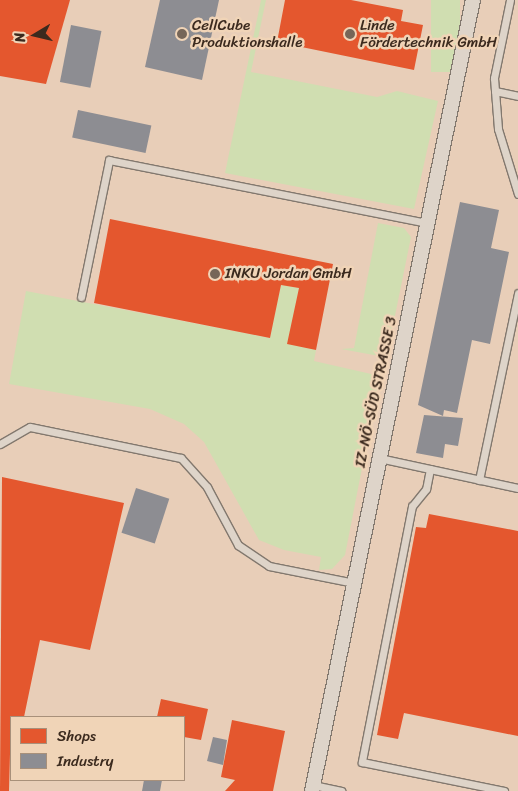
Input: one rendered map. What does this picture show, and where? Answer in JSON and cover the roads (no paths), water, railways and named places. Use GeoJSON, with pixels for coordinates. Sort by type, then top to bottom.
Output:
{"type":"FeatureCollection","features":[{"type":"Feature","properties":{"kind":"street","name":"IZ-NÖ-SÜD STRASSE 3"},"geometry":{"type":"LineString","coordinates":[[312,788],[473,0]]}},
{"type":"Feature","properties":{"kind":"lane"},"geometry":{"type":"LineString","coordinates":[[510,0],[495,91],[498,129],[518,194]]}},
{"type":"Feature","properties":{"kind":"lane"},"geometry":{"type":"LineString","coordinates":[[495,91],[518,96]]}},
{"type":"Feature","properties":{"kind":"lane"},"geometry":{"type":"LineString","coordinates":[[81,296],[109,160],[427,223]]}},
{"type":"Feature","properties":{"kind":"lane"},"geometry":{"type":"LineString","coordinates":[[479,480],[518,294]]}},
{"type":"Feature","properties":{"kind":"lane"},"geometry":{"type":"LineString","coordinates":[[0,444],[30,427],[181,458],[207,487],[238,546],[269,566],[354,583]]}},
{"type":"Feature","properties":{"kind":"lane"},"geometry":{"type":"LineString","coordinates":[[378,458],[518,488]]}},
{"type":"Feature","properties":{"kind":"lane"},"geometry":{"type":"LineString","coordinates":[[430,469],[426,489],[412,506],[362,762],[504,791]]}},
{"type":"Feature","properties":{"kind":"lane"},"geometry":{"type":"LineString","coordinates":[[312,788],[341,791]]}},
{"type":"Feature","properties":{"kind":"place","name":"CellCube Produktionshalle"},"geometry":{"type":"Point","coordinates":[182,34]}},
{"type":"Feature","properties":{"kind":"place","name":"Linde Fördertechnik GmbH"},"geometry":{"type":"Point","coordinates":[350,34]}},
{"type":"Feature","properties":{"kind":"place","name":"INKU Jordan GmbH"},"geometry":{"type":"Point","coordinates":[215,274]}}]}
